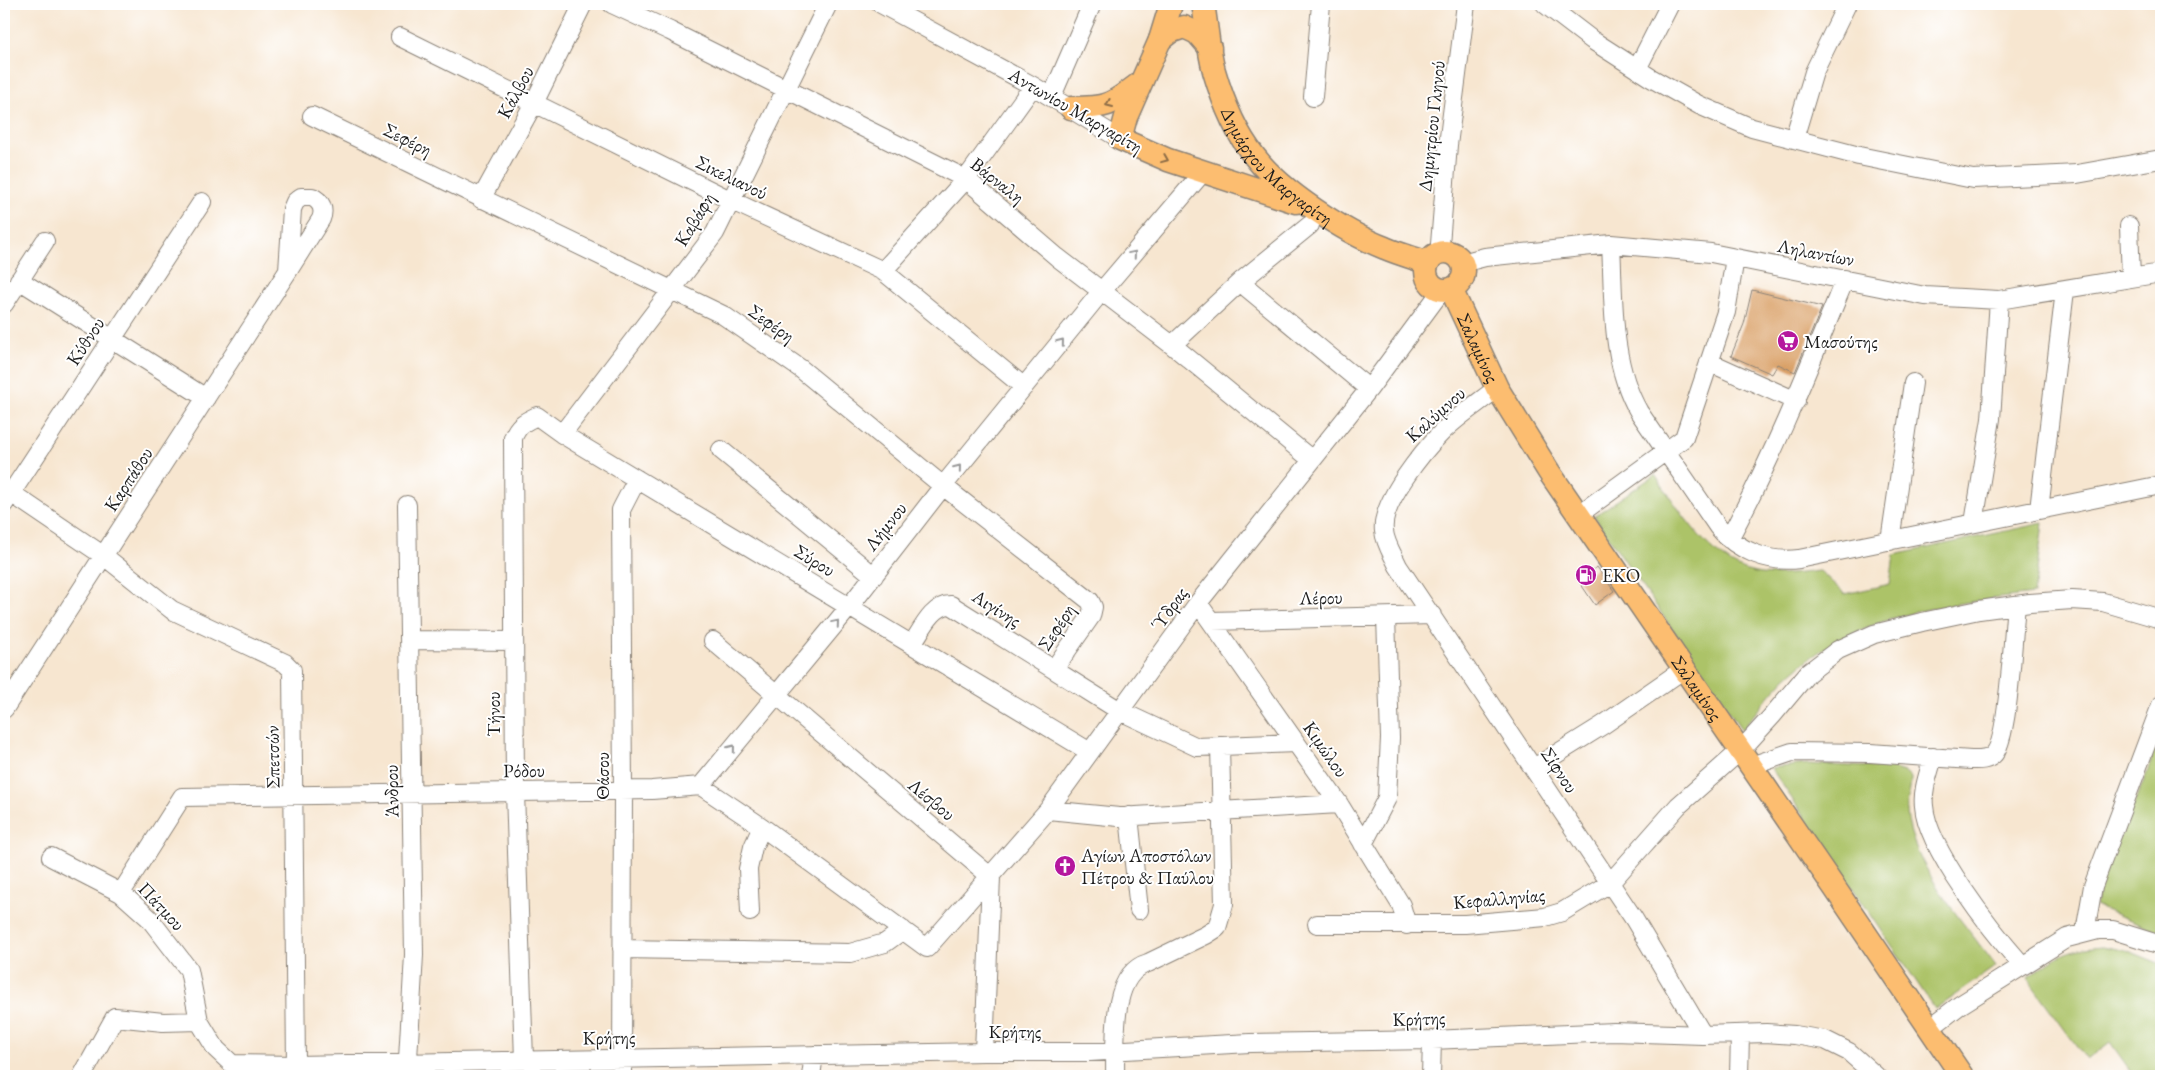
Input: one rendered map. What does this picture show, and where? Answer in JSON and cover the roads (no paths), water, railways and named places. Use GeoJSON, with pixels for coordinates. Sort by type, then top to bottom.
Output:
{"type":"FeatureCollection","features":[{"type":"Feature","properties":{"kind":"main road"},"geometry":{"type":"LineString","coordinates":[[1120,139],[1126,117],[1160,40],[1171,4]]}},
{"type":"Feature","properties":{"kind":"main road","name":"Δημάρχου Μαργαρίτη"},"geometry":{"type":"LineString","coordinates":[[1203,4],[1214,69],[1230,116],[1256,158],[1309,215],[1384,248],[1435,258],[1453,254],[1462,263]]}},
{"type":"Feature","properties":{"kind":"main road"},"geometry":{"type":"LineString","coordinates":[[1160,40],[1170,32],[1184,27],[1197,33],[1210,48]]}},
{"type":"Feature","properties":{"kind":"main road"},"geometry":{"type":"LineString","coordinates":[[1071,108],[1103,107],[1122,97],[1141,83]]}},
{"type":"Feature","properties":{"kind":"main road","name":"Αντωνίου Μαργαρίτη"},"geometry":{"type":"LineString","coordinates":[[1120,139],[1168,160],[1244,184],[1309,215]]}},
{"type":"Feature","properties":{"kind":"main road"},"geometry":{"type":"LineString","coordinates":[[1244,184],[1255,171],[1256,158]]}},
{"type":"Feature","properties":{"kind":"main road"},"geometry":{"type":"LineString","coordinates":[[1435,258],[1426,268],[1428,280],[1432,285],[1446,290],[1461,282],[1464,276],[1462,263]]}},
{"type":"Feature","properties":{"kind":"main road","name":"Σαλαμίνος"},"geometry":{"type":"LineString","coordinates":[[1446,290],[1497,388],[1578,514],[1962,1076]]}},
{"type":"Feature","properties":{"kind":"street","name":"Κάλβου"},"geometry":{"type":"LineString","coordinates":[[481,198],[534,103],[583,4]]}},
{"type":"Feature","properties":{"kind":"street","name":"Βάρναλη"},"geometry":{"type":"LineString","coordinates":[[612,4],[966,179],[1057,257],[1172,345],[1312,460]]}},
{"type":"Feature","properties":{"kind":"street","name":"Καβάφη"},"geometry":{"type":"LineString","coordinates":[[562,434],[715,233],[828,4]]}},
{"type":"Feature","properties":{"kind":"street","name":"Αντωνίου Μαργαρίτη"},"geometry":{"type":"LineString","coordinates":[[881,4],[910,10],[1120,139]]}},
{"type":"Feature","properties":{"kind":"street"},"geometry":{"type":"LineString","coordinates":[[1313,97],[1321,4]]}},
{"type":"Feature","properties":{"kind":"street","name":"Δημητρίου Γληνού"},"geometry":{"type":"LineString","coordinates":[[1435,258],[1440,244],[1448,145],[1466,4]]}},
{"type":"Feature","properties":{"kind":"street"},"geometry":{"type":"LineString","coordinates":[[1545,4],[1592,40],[1636,69],[1699,105],[1752,128],[1859,156],[1973,179],[2077,174],[2161,159]]}},
{"type":"Feature","properties":{"kind":"street"},"geometry":{"type":"LineString","coordinates":[[1636,69],[1670,4]]}},
{"type":"Feature","properties":{"kind":"street"},"geometry":{"type":"LineString","coordinates":[[1794,139],[1814,72],[1847,4]]}},
{"type":"Feature","properties":{"kind":"street"},"geometry":{"type":"LineString","coordinates":[[1052,96],[1086,6]]}},
{"type":"Feature","properties":{"kind":"street","name":"Σικελιανού"},"geometry":{"type":"LineString","coordinates":[[400,37],[730,200],[883,272],[1024,387]]}},
{"type":"Feature","properties":{"kind":"street"},"geometry":{"type":"LineString","coordinates":[[883,272],[966,179],[1033,86]]}},
{"type":"Feature","properties":{"kind":"street","name":"Σεφέρη"},"geometry":{"type":"LineString","coordinates":[[312,116],[732,320],[774,350],[841,401],[943,486],[1091,603],[1093,612],[1090,618],[1054,669]]}},
{"type":"Feature","properties":{"kind":"street","name":"Λήμνου"},"geometry":{"type":"LineString","coordinates":[[701,786],[850,606],[943,486],[1101,292],[1203,172]]}},
{"type":"Feature","properties":{"kind":"street","name":"Κύθνου"},"geometry":{"type":"LineString","coordinates":[[7,498],[202,202]]}},
{"type":"Feature","properties":{"kind":"street"},"geometry":{"type":"LineString","coordinates":[[1172,345],[1309,215]]}},
{"type":"Feature","properties":{"kind":"street"},"geometry":{"type":"LineString","coordinates":[[2130,226],[2131,278]]}},
{"type":"Feature","properties":{"kind":"street"},"geometry":{"type":"LineString","coordinates":[[4,304],[45,241]]}},
{"type":"Feature","properties":{"kind":"street"},"geometry":{"type":"LineString","coordinates":[[1611,244],[1620,368],[1636,407],[1718,528],[1729,539],[1754,554],[1787,560],[2161,485]]}},
{"type":"Feature","properties":{"kind":"street","name":"Ληλαντίων"},"geometry":{"type":"LineString","coordinates":[[1462,263],[1485,257],[1611,244],[1701,252],[1925,296],[1999,300],[2161,273]]}},
{"type":"Feature","properties":{"kind":"street"},"geometry":{"type":"LineString","coordinates":[[1578,514],[1684,438],[1726,312],[1735,258]]}},
{"type":"Feature","properties":{"kind":"street","name":"Καρπάθου"},"geometry":{"type":"LineString","coordinates":[[4,708],[288,271]]}},
{"type":"Feature","properties":{"kind":"street"},"geometry":{"type":"LineString","coordinates":[[1729,539],[1750,501],[1796,401],[1844,279]]}},
{"type":"Feature","properties":{"kind":"street"},"geometry":{"type":"LineString","coordinates":[[19,280],[206,398]]}},
{"type":"Feature","properties":{"kind":"street"},"geometry":{"type":"LineString","coordinates":[[1240,282],[1369,389]]}},
{"type":"Feature","properties":{"kind":"street","name":"Ύδρας"},"geometry":{"type":"LineString","coordinates":[[903,930],[927,948],[1048,810],[1198,603],[1446,290]]}},
{"type":"Feature","properties":{"kind":"street"},"geometry":{"type":"LineString","coordinates":[[2039,510],[2065,290]]}},
{"type":"Feature","properties":{"kind":"street"},"geometry":{"type":"LineString","coordinates":[[1974,523],[1990,418],[1999,300]]}},
{"type":"Feature","properties":{"kind":"street"},"geometry":{"type":"LineString","coordinates":[[1709,362],[1796,401]]}},
{"type":"Feature","properties":{"kind":"street"},"geometry":{"type":"LineString","coordinates":[[1890,540],[1913,383]]}},
{"type":"Feature","properties":{"kind":"street","name":"Καλύμνου"},"geometry":{"type":"LineString","coordinates":[[1383,530],[1386,513],[1415,462],[1444,430],[1497,388]]}},
{"type":"Feature","properties":{"kind":"street","name":"Σύρου"},"geometry":{"type":"LineString","coordinates":[[517,427],[537,416],[562,434],[1090,752]]}},
{"type":"Feature","properties":{"kind":"street","name":"Τήνου"},"geometry":{"type":"LineString","coordinates":[[517,427],[513,438],[515,792],[524,1060]]}},
{"type":"Feature","properties":{"kind":"street"},"geometry":{"type":"LineString","coordinates":[[721,450],[874,576]]}},
{"type":"Feature","properties":{"kind":"street","name":"Θάσου"},"geometry":{"type":"LineString","coordinates":[[622,1076],[624,790],[621,510],[637,479]]}},
{"type":"Feature","properties":{"kind":"street"},"geometry":{"type":"LineString","coordinates":[[7,498],[104,556]]}},
{"type":"Feature","properties":{"kind":"street","name":"Άνδρου"},"geometry":{"type":"LineString","coordinates":[[407,506],[414,955],[408,1069]]}},
{"type":"Feature","properties":{"kind":"street","name":"Σίφνου"},"geometry":{"type":"LineString","coordinates":[[1383,530],[1398,566],[1634,919],[1704,1034]]}},
{"type":"Feature","properties":{"kind":"street","name":"Σπετσών"},"geometry":{"type":"LineString","coordinates":[[104,556],[172,610],[290,667],[292,677],[294,794],[296,1065]]}},
{"type":"Feature","properties":{"kind":"street","name":"Κεφαλληνίας"},"geometry":{"type":"LineString","coordinates":[[1317,924],[1465,924],[1545,917],[1562,912],[1610,883],[1678,806],[1746,758],[1772,716],[1808,673],[1838,650],[1874,634],[1922,622],[2016,605],[2072,600],[2103,602],[2161,619]]}},
{"type":"Feature","properties":{"kind":"street","name":"Κιμώλου"},"geometry":{"type":"LineString","coordinates":[[1198,603],[1339,804],[1401,905],[1407,925]]}},
{"type":"Feature","properties":{"kind":"street","name":"Αιγίνης"},"geometry":{"type":"LineString","coordinates":[[912,644],[936,611],[942,606],[951,605],[1120,710],[1197,747],[1296,743]]}},
{"type":"Feature","properties":{"kind":"street"},"geometry":{"type":"LineString","coordinates":[[1746,758],[1792,752],[1870,753],[1984,760],[1993,755],[1999,746],[2004,732],[2016,605]]}},
{"type":"Feature","properties":{"kind":"street","name":"Λέρου"},"geometry":{"type":"LineString","coordinates":[[1211,621],[1432,616]]}},
{"type":"Feature","properties":{"kind":"street"},"geometry":{"type":"LineString","coordinates":[[1363,844],[1387,798],[1390,738],[1386,617]]}},
{"type":"Feature","properties":{"kind":"street"},"geometry":{"type":"LineString","coordinates":[[410,640],[514,641]]}},
{"type":"Feature","properties":{"kind":"street","name":"Λέσβου"},"geometry":{"type":"LineString","coordinates":[[713,641],[991,877]]}},
{"type":"Feature","properties":{"kind":"street"},"geometry":{"type":"LineString","coordinates":[[1534,768],[1602,725],[1684,668]]}},
{"type":"Feature","properties":{"kind":"street"},"geometry":{"type":"LineString","coordinates":[[2085,932],[2093,886],[2161,705]]}},
{"type":"Feature","properties":{"kind":"street"},"geometry":{"type":"LineString","coordinates":[[1115,1076],[1119,998],[1127,979],[1138,966],[1148,964],[1217,928],[1224,904],[1220,746]]}},
{"type":"Feature","properties":{"kind":"street"},"geometry":{"type":"LineString","coordinates":[[1933,757],[1926,780],[1924,806],[1928,823],[1942,853],[1964,890],[1992,930],[2022,965]]}},
{"type":"Feature","properties":{"kind":"street"},"geometry":{"type":"LineString","coordinates":[[622,949],[850,953],[884,943],[903,930],[762,827],[701,786]]}},
{"type":"Feature","properties":{"kind":"street","name":"Ρόδου"},"geometry":{"type":"LineString","coordinates":[[121,893],[182,797],[624,790],[701,786]]}},
{"type":"Feature","properties":{"kind":"street"},"geometry":{"type":"LineString","coordinates":[[1048,810],[1129,816],[1339,804]]}},
{"type":"Feature","properties":{"kind":"street"},"geometry":{"type":"LineString","coordinates":[[1129,816],[1139,910]]}},
{"type":"Feature","properties":{"kind":"street"},"geometry":{"type":"LineString","coordinates":[[750,912],[748,869],[753,847],[762,827]]}},
{"type":"Feature","properties":{"kind":"street","name":"Πάτμου"},"geometry":{"type":"LineString","coordinates":[[51,857],[121,893],[149,918],[190,970],[199,1021]]}},
{"type":"Feature","properties":{"kind":"street"},"geometry":{"type":"LineString","coordinates":[[984,1052],[991,877]]}},
{"type":"Feature","properties":{"kind":"street"},"geometry":{"type":"LineString","coordinates":[[1930,1028],[1960,1005],[2067,938],[2085,932],[2113,930],[2161,945]]}},
{"type":"Feature","properties":{"kind":"street"},"geometry":{"type":"LineString","coordinates":[[82,1076],[115,1016],[163,1022],[199,1021]]}},
{"type":"Feature","properties":{"kind":"street","name":"Κρήτης"},"geometry":{"type":"LineString","coordinates":[[199,1021],[216,1049],[232,1064],[408,1069],[524,1060],[1090,1052],[1250,1043],[1432,1040],[1614,1032],[1795,1035],[1825,1040],[1849,1052],[1876,1076]]}},
{"type":"Feature","properties":{"kind":"street"},"geometry":{"type":"LineString","coordinates":[[1740,1034],[1740,1076]]}},
{"type":"Feature","properties":{"kind":"street"},"geometry":{"type":"LineString","coordinates":[[1431,1076],[1432,1040]]}},
{"type":"Feature","properties":{"kind":"street"},"geometry":{"type":"LineString","coordinates":[[811,1076],[814,1055]]}},
{"type":"Feature","properties":{"kind":"place","name":"Μασούτης"},"geometry":{"type":"Point","coordinates":[1788,341]}},
{"type":"Feature","properties":{"kind":"place","name":"EKO"},"geometry":{"type":"Point","coordinates":[1586,575]}},
{"type":"Feature","properties":{"kind":"place","name":"Αγίων Αποστόλων Πέτρου & Παύλου"},"geometry":{"type":"Point","coordinates":[1065,866]}}]}
